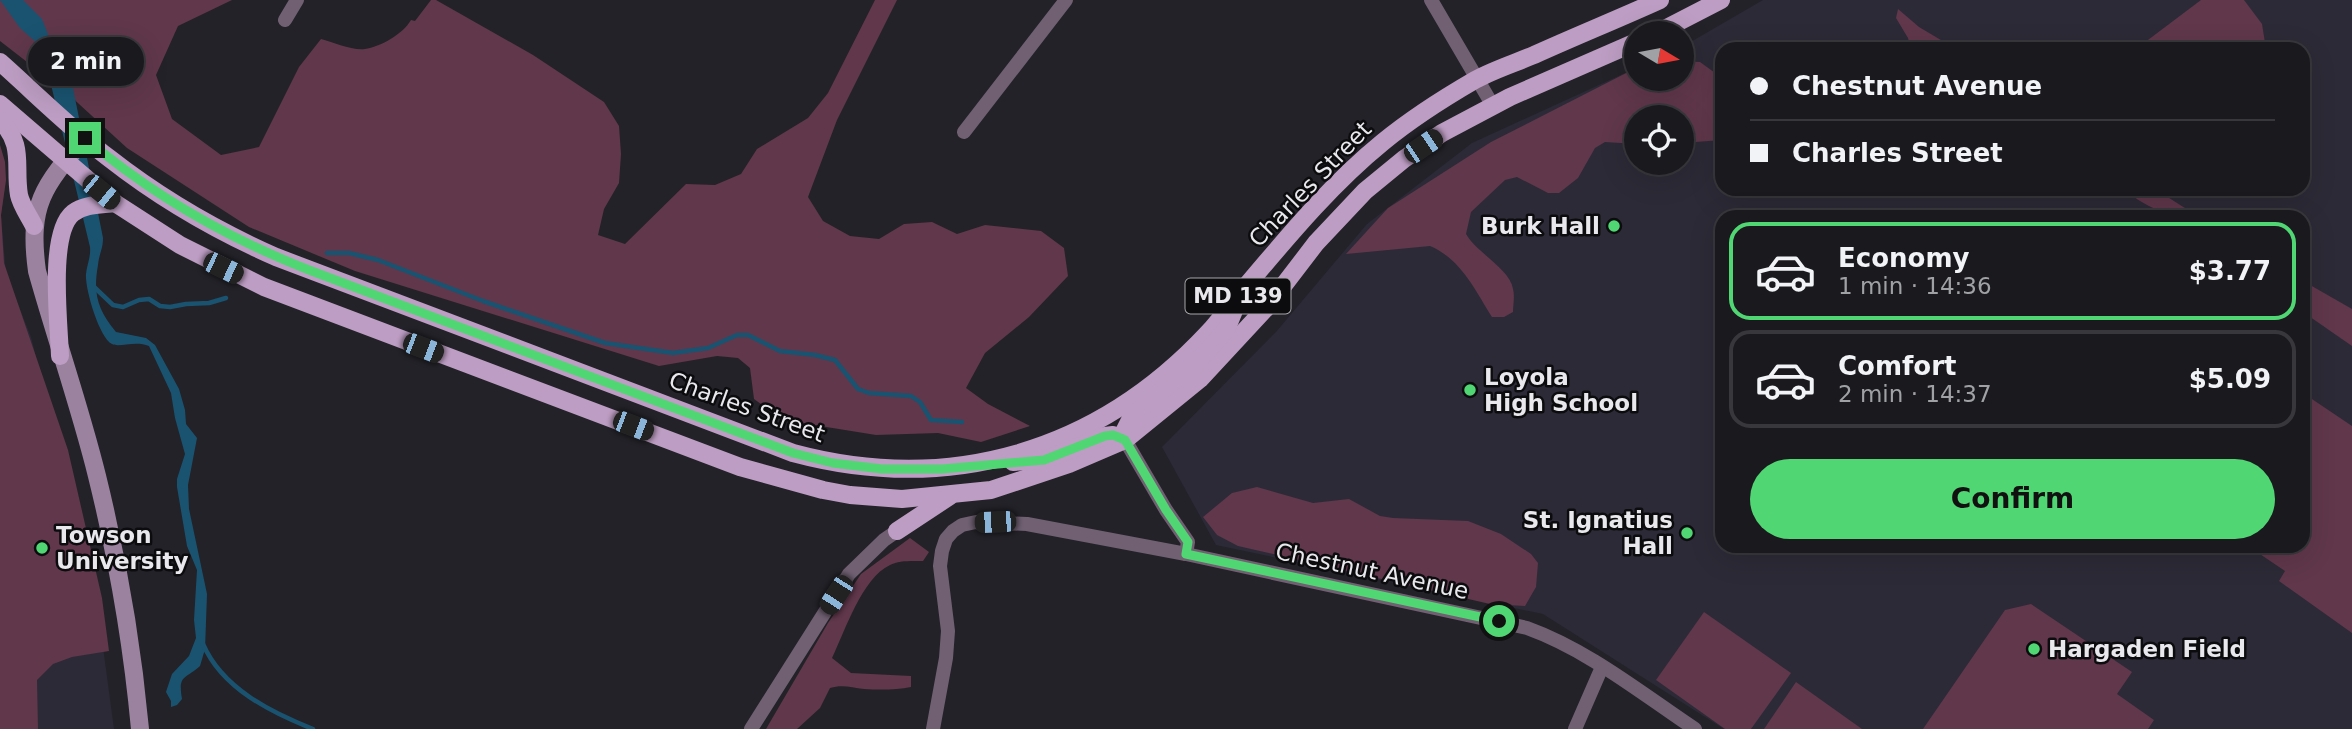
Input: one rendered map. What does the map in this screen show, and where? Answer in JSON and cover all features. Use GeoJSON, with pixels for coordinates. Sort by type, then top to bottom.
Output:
{"type":"FeatureCollection","features":[{"type":"Feature","properties":{"kind":"main road","name":"Charles Street"},"geometry":{"type":"LineString","coordinates":[[0,62],[85,138],[155,191],[246,244],[773,446],[812,458],[882,469],[923,470],[970,466],[1036,447],[1070,433],[1125,404],[1148,388],[1190,351],[1310,212],[1362,159],[1407,124],[1477,79],[1660,0]]}},
{"type":"Feature","properties":{"kind":"main road"},"geometry":{"type":"LineString","coordinates":[[1680,21],[1721,0]]}},
{"type":"Feature","properties":{"kind":"main road","name":"Charles Street"},"geometry":{"type":"LineString","coordinates":[[0,104],[115,203],[153,229],[209,261],[302,303],[750,470],[823,490],[902,499],[990,490],[1086,458],[1125,440],[1200,379],[1266,307],[1316,243],[1365,191],[1404,159],[1442,133],[1493,106],[1624,47]]}},
{"type":"Feature","properties":{"kind":"main road"},"geometry":{"type":"LineString","coordinates":[[0,120],[13,138],[19,163],[19,196],[34,226]]}},
{"type":"Feature","properties":{"kind":"main road"},"geometry":{"type":"LineString","coordinates":[[85,138],[48,182],[39,203],[34,226],[37,271],[96,474],[119,573],[129,623],[140,729]]}},
{"type":"Feature","properties":{"kind":"main road"},"geometry":{"type":"LineString","coordinates":[[60,356],[57,252],[61,233],[66,221],[86,206],[115,203]]}},
{"type":"Feature","properties":{"kind":"main road"},"geometry":{"type":"LineString","coordinates":[[970,466],[1044,460],[1105,436],[1113,435],[1125,440],[1125,430],[1132,416],[1176,382],[1226,330],[1241,292]]}},
{"type":"Feature","properties":{"kind":"main road"},"geometry":{"type":"LineString","coordinates":[[897,531],[951,496]]}},
{"type":"Feature","properties":{"kind":"main road"},"geometry":{"type":"LineString","coordinates":[[897,531],[902,499]]}},
{"type":"Feature","properties":{"kind":"street"},"geometry":{"type":"LineString","coordinates":[[285,20],[297,0]]}},
{"type":"Feature","properties":{"kind":"street"},"geometry":{"type":"LineString","coordinates":[[964,132],[1066,0]]}},
{"type":"Feature","properties":{"kind":"street"},"geometry":{"type":"LineString","coordinates":[[1437,2],[1493,106]]}},
{"type":"Feature","properties":{"kind":"street"},"geometry":{"type":"LineString","coordinates":[[1125,440],[1188,542],[1186,554]]}},
{"type":"Feature","properties":{"kind":"street","name":"Chestnut Avenue"},"geometry":{"type":"LineString","coordinates":[[933,729],[947,645],[941,558],[946,539],[953,531],[962,525],[976,522],[1027,524],[1186,554],[1527,628],[1554,638],[1695,729]]}},
{"type":"Feature","properties":{"kind":"street"},"geometry":{"type":"LineString","coordinates":[[751,729],[849,574],[897,531]]}},
{"type":"Feature","properties":{"kind":"street"},"geometry":{"type":"LineString","coordinates":[[1576,729],[1602,667]]}},
{"type":"Feature","properties":{"kind":"shaded area"},"geometry":{"type":"Polygon","coordinates":[[[0,0],[232,0],[178,26],[156,75],[172,119],[221,155],[259,147],[299,67],[321,39],[355,49],[377,46],[397,35],[411,20],[415,21],[431,0],[436,0],[533,55],[604,102],[619,126],[621,154],[619,183],[604,209],[598,235],[625,244],[686,184],[715,185],[741,174],[757,149],[808,118],[828,93],[875,0],[897,0],[837,120],[808,197],[823,221],[850,236],[879,239],[904,224],[932,222],[957,234],[985,225],[1041,231],[1064,248],[1068,276],[1029,317],[985,353],[966,388],[988,404],[1030,426],[981,442],[938,433],[876,435],[783,420],[754,399],[750,368],[738,358],[717,356],[659,366],[355,271],[249,227],[127,148],[67,93],[0,41],[0,0]]]}},
{"type":"Feature","properties":{"kind":"shaded area","name":"Loyola High School"},"geometry":{"type":"Polygon","coordinates":[[[1763,0],[2352,0],[2352,729],[1724,729],[1543,614],[1216,545],[1162,447],[1276,332],[1367,224],[1472,143],[1624,73],[1624,91],[1694,91],[1694,40],[1763,0]]]}},
{"type":"Feature","properties":{"kind":"shaded area"},"geometry":{"type":"Polygon","coordinates":[[[2201,0],[2244,0],[2262,24],[2265,42],[2145,42],[2201,0]]]}},
{"type":"Feature","properties":{"kind":"shaded area"},"geometry":{"type":"Polygon","coordinates":[[[1898,9],[1919,27],[1944,42],[1909,42],[1896,18],[1898,9]]]}},
{"type":"Feature","properties":{"kind":"shaded area"},"geometry":{"type":"Polygon","coordinates":[[[1694,62],[1700,62],[1715,73],[1715,141],[1694,142],[1694,105],[1624,105],[1624,143],[1605,142],[1595,148],[1578,178],[1559,193],[1548,193],[1517,177],[1505,180],[1471,212],[1466,234],[1511,282],[1514,295],[1513,312],[1504,317],[1492,317],[1459,267],[1430,246],[1346,254],[1388,208],[1491,142],[1624,74],[1624,91],[1694,91],[1694,62]]]}},
{"type":"Feature","properties":{"kind":"shaded area","name":"Towson University"},"geometry":{"type":"Polygon","coordinates":[[[0,145],[6,180],[1,215],[6,274],[31,337],[96,595],[114,729],[0,729],[0,145]]]}},
{"type":"Feature","properties":{"kind":"shaded area","name":"Towson University"},"geometry":{"type":"Polygon","coordinates":[[[0,145],[6,180],[1,215],[4,263],[68,450],[102,598],[109,651],[72,657],[53,664],[37,680],[38,729],[0,729],[0,145]]]}},
{"type":"Feature","properties":{"kind":"shaded area"},"geometry":{"type":"Polygon","coordinates":[[[2133,196],[2166,196],[2188,210],[2158,210],[2133,196]]]}},
{"type":"Feature","properties":{"kind":"shaded area"},"geometry":{"type":"Polygon","coordinates":[[[2310,285],[2352,309],[2352,346],[2310,317],[2310,285]]]}},
{"type":"Feature","properties":{"kind":"shaded area"},"geometry":{"type":"Polygon","coordinates":[[[2310,398],[2352,426],[2352,633],[2279,581],[2285,571],[2258,553],[2310,553],[2310,398]]]}},
{"type":"Feature","properties":{"kind":"shaded area"},"geometry":{"type":"Polygon","coordinates":[[[1257,487],[1313,503],[1349,499],[1380,516],[1468,521],[1501,534],[1531,554],[1538,563],[1536,587],[1525,606],[1490,604],[1238,546],[1217,535],[1203,517],[1232,493],[1257,487]]]}},
{"type":"Feature","properties":{"kind":"shaded area"},"geometry":{"type":"Polygon","coordinates":[[[910,538],[929,552],[923,561],[890,565],[871,581],[855,606],[832,658],[851,673],[911,676],[911,687],[882,690],[843,686],[830,688],[820,708],[797,729],[766,729],[828,623],[861,574],[910,538]]]}},
{"type":"Feature","properties":{"kind":"shaded area","name":"Hargaden Field"},"geometry":{"type":"Polygon","coordinates":[[[2031,604],[2132,672],[2117,694],[2154,720],[2148,729],[1923,729],[2005,610],[2031,604]]]}},
{"type":"Feature","properties":{"kind":"shaded area"},"geometry":{"type":"Polygon","coordinates":[[[1704,612],[1791,673],[1751,729],[1725,729],[1656,680],[1704,612]]]}},
{"type":"Feature","properties":{"kind":"shaded area"},"geometry":{"type":"Polygon","coordinates":[[[1796,682],[1862,729],[1764,729],[1796,682]]]}},
{"type":"Feature","properties":{"kind":"water"},"geometry":{"type":"Polygon","coordinates":[[[0,0],[23,0],[42,19],[55,52],[70,73],[103,238],[96,292],[104,316],[116,332],[146,338],[155,345],[179,389],[186,424],[197,438],[188,485],[189,509],[207,594],[205,649],[200,666],[182,682],[182,699],[171,707],[166,692],[172,674],[189,656],[196,638],[194,620],[197,570],[187,546],[177,487],[185,454],[171,393],[149,346],[112,344],[98,323],[86,281],[90,247],[47,68],[38,44],[20,28],[0,0]]]}},
{"type":"Feature","properties":{"kind":"waterway"},"geometry":{"type":"LineString","coordinates":[[327,253],[349,253],[378,260],[483,301],[605,343],[673,353],[708,348],[737,335],[748,335],[780,351],[835,360],[858,389],[869,393],[911,396],[920,402],[931,420],[962,422]]}},
{"type":"Feature","properties":{"kind":"waterway"},"geometry":{"type":"LineString","coordinates":[[92,285],[113,305],[123,307],[149,299],[160,306],[170,307],[209,303],[226,298]]}},
{"type":"Feature","properties":{"kind":"waterway"},"geometry":{"type":"LineString","coordinates":[[203,644],[222,673],[249,697],[280,715],[313,729]]}},
{"type":"Feature","properties":{"kind":"place","name":"Burk Hall"},"geometry":{"type":"Point","coordinates":[1614,226]}},
{"type":"Feature","properties":{"kind":"place","name":"Loyola High School"},"geometry":{"type":"Point","coordinates":[1470,390]}},
{"type":"Feature","properties":{"kind":"place","name":"St. Ignatius Hall"},"geometry":{"type":"Point","coordinates":[1687,533]}},
{"type":"Feature","properties":{"kind":"place","name":"Towson University"},"geometry":{"type":"Point","coordinates":[42,548]}},
{"type":"Feature","properties":{"kind":"place","name":"Hargaden Field"},"geometry":{"type":"Point","coordinates":[2034,649]}},
{"type":"Feature","properties":{"kind":"route"},"geometry":{"type":"LineString","coordinates":[[85,138],[155,191],[246,244],[793,453],[833,463],[882,469],[942,469],[1044,460],[1113,435],[1125,440],[1188,542],[1186,554],[1499,621]]}}]}
